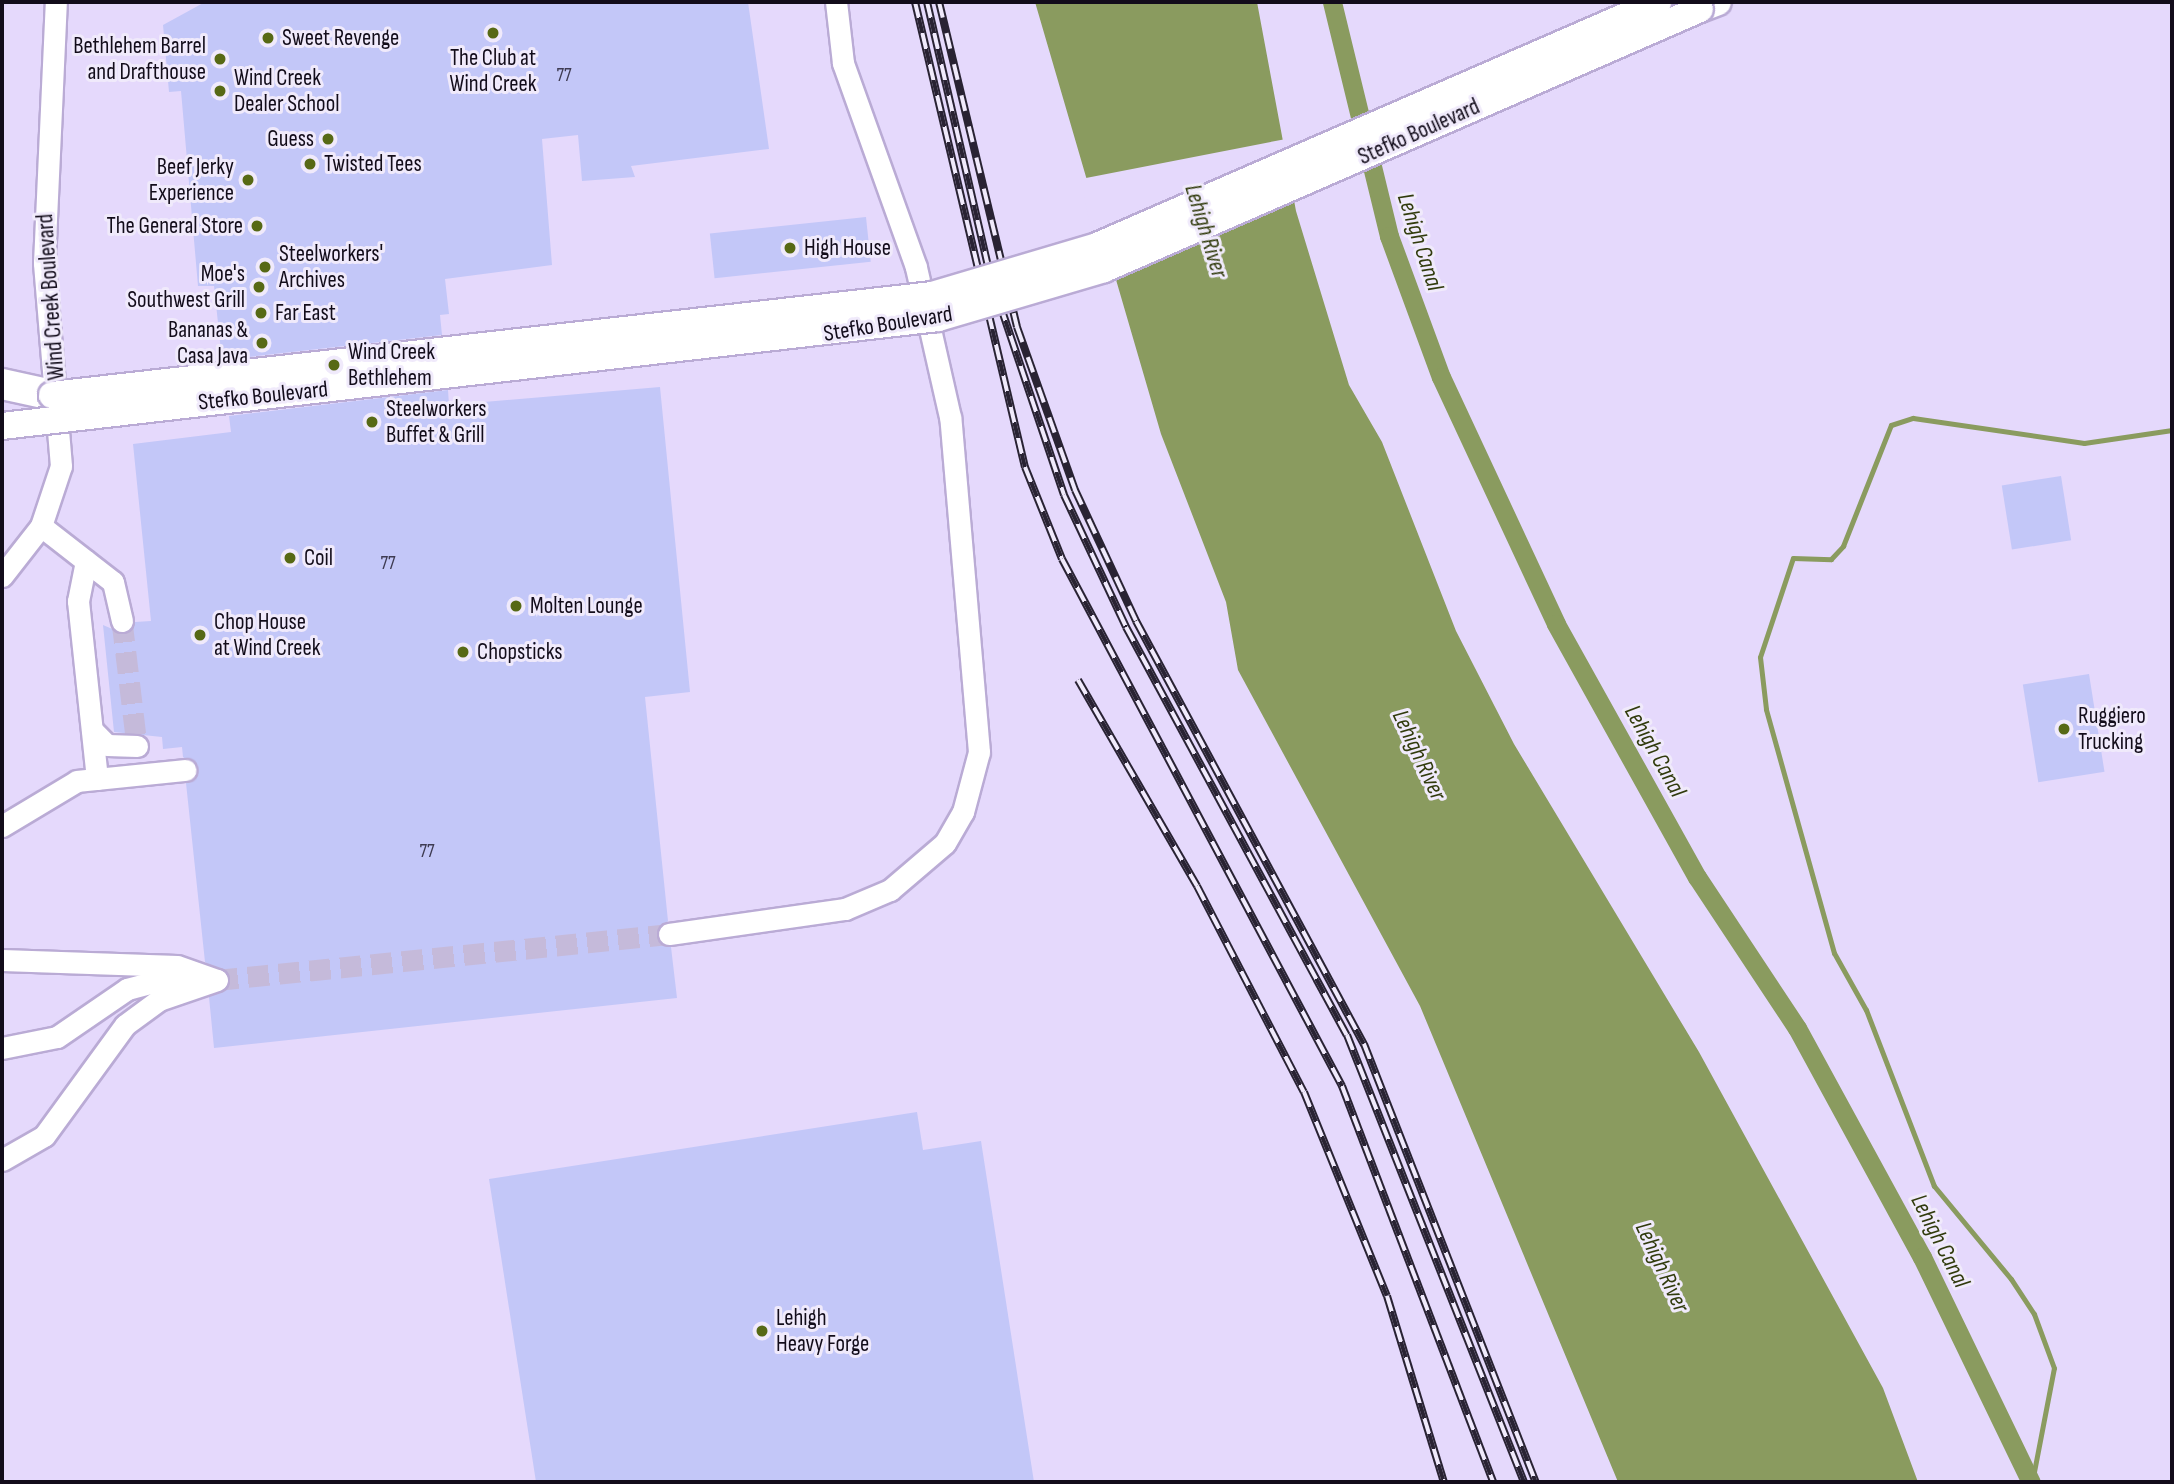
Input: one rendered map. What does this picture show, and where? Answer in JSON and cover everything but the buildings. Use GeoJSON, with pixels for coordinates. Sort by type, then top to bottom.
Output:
{"type":"FeatureCollection","features":[{"type":"Feature","properties":{"kind":"highway"},"geometry":{"type":"LineString","coordinates":[[2,384],[52,395]]}},
{"type":"Feature","properties":{"kind":"main road","name":"Stefko Boulevard"},"geometry":{"type":"LineString","coordinates":[[2,400],[932,295],[1097,246],[1658,2]]}},
{"type":"Feature","properties":{"kind":"main road","name":"Stefko Boulevard"},"geometry":{"type":"LineString","coordinates":[[2,426],[825,335],[978,308],[1104,269],[1709,5]]}},
{"type":"Feature","properties":{"kind":"street","name":"Wind Creek Boulevard"},"geometry":{"type":"LineString","coordinates":[[2,576],[41,526],[62,448],[44,263],[56,2]]}},
{"type":"Feature","properties":{"kind":"street"},"geometry":{"type":"LineString","coordinates":[[669,934],[845,909],[890,890],[946,844],[962,812],[979,752],[950,417],[916,267],[843,63],[836,2]]}},
{"type":"Feature","properties":{"kind":"street"},"geometry":{"type":"LineString","coordinates":[[41,526],[113,583],[122,621]]}},
{"type":"Feature","properties":{"kind":"street"},"geometry":{"type":"LineString","coordinates":[[86,561],[78,601],[97,779]]}},
{"type":"Feature","properties":{"kind":"street"},"geometry":{"type":"LineString","coordinates":[[2,826],[53,790],[97,779],[178,771],[136,741],[107,745],[92,730]]}},
{"type":"Feature","properties":{"kind":"street"},"geometry":{"type":"LineString","coordinates":[[136,741],[140,774]]}},
{"type":"Feature","properties":{"kind":"street"},"geometry":{"type":"LineString","coordinates":[[2,960],[177,966],[207,981]]}},
{"type":"Feature","properties":{"kind":"street"},"geometry":{"type":"LineString","coordinates":[[2,1048],[57,1037],[137,985],[207,981]]}},
{"type":"Feature","properties":{"kind":"street"},"geometry":{"type":"LineString","coordinates":[[2,1160],[44,1136],[125,1025],[159,1000],[207,981]]}},
{"type":"Feature","properties":{"kind":"water","name":"Lehigh River"},"geometry":{"type":"Polygon","coordinates":[[[1035,2],[1257,2],[1296,211],[1349,385],[1382,442],[1456,631],[1514,744],[1699,1052],[1883,1388],[1918,1482],[1618,1482],[1420,1006],[1238,670],[1226,602],[1161,434],[1035,2]]]}},
{"type":"Feature","properties":{"kind":"pier"},"geometry":{"type":"Polygon","coordinates":[[[1286,139],[1298,199],[1092,239],[1081,179],[1286,139]]]}},
{"type":"Feature","properties":{"kind":"waterway","name":"Lehigh Canal"},"geometry":{"type":"LineString","coordinates":[[1332,2],[1389,236],[1441,377],[1556,624],[1697,877],[1797,1028],[1922,1257],[2031,1482]]}},
{"type":"Feature","properties":{"kind":"waterway"},"geometry":{"type":"LineString","coordinates":[[2032,1482],[2054,1368],[2034,1314],[2011,1279],[1934,1186],[1866,1010],[1834,953],[1766,709],[1760,657],[1793,558],[1831,559],[1843,546],[1891,425],[1913,418],[2084,443],[2172,430]]}},
{"type":"Feature","properties":{"kind":"tunnel"},"geometry":{"type":"LineString","coordinates":[[122,621],[136,737]]}},
{"type":"Feature","properties":{"kind":"tunnel"},"geometry":{"type":"LineString","coordinates":[[217,980],[669,934]]}},
{"type":"Feature","properties":{"kind":"railway"},"geometry":{"type":"LineString","coordinates":[[915,2],[1025,467],[1062,559],[1342,1086],[1493,1482]]}},
{"type":"Feature","properties":{"kind":"railway"},"geometry":{"type":"LineString","coordinates":[[927,2],[990,275],[1064,495],[1126,627],[1347,1035],[1524,1482]]}},
{"type":"Feature","properties":{"kind":"railway"},"geometry":{"type":"LineString","coordinates":[[939,2],[1017,327],[1075,490],[1136,621],[1364,1044],[1536,1482]]}},
{"type":"Feature","properties":{"kind":"railway"},"geometry":{"type":"LineString","coordinates":[[1078,680],[1197,886],[1304,1092],[1387,1296],[1444,1482]]}},
{"type":"Feature","properties":{"kind":"place","name":"The Club at Wind Creek"},"geometry":{"type":"Point","coordinates":[493,33]}},
{"type":"Feature","properties":{"kind":"place","name":"Sweet Revenge"},"geometry":{"type":"Point","coordinates":[268,38]}},
{"type":"Feature","properties":{"kind":"place","name":"Bethlehem Barrel and Drafthouse"},"geometry":{"type":"Point","coordinates":[220,59]}},
{"type":"Feature","properties":{"kind":"place","name":"Wind Creek Dealer School"},"geometry":{"type":"Point","coordinates":[220,91]}},
{"type":"Feature","properties":{"kind":"place","name":"Guess"},"geometry":{"type":"Point","coordinates":[328,139]}},
{"type":"Feature","properties":{"kind":"place","name":"Twisted Tees"},"geometry":{"type":"Point","coordinates":[310,164]}},
{"type":"Feature","properties":{"kind":"place","name":"Beef Jerky Experience"},"geometry":{"type":"Point","coordinates":[248,180]}},
{"type":"Feature","properties":{"kind":"place","name":"The General Store"},"geometry":{"type":"Point","coordinates":[257,226]}},
{"type":"Feature","properties":{"kind":"place","name":"High House"},"geometry":{"type":"Point","coordinates":[790,248]}},
{"type":"Feature","properties":{"kind":"place","name":"Steelworkers' Archives"},"geometry":{"type":"Point","coordinates":[265,267]}},
{"type":"Feature","properties":{"kind":"place","name":"Moe's Southwest Grill"},"geometry":{"type":"Point","coordinates":[259,287]}},
{"type":"Feature","properties":{"kind":"place","name":"Far East"},"geometry":{"type":"Point","coordinates":[261,313]}},
{"type":"Feature","properties":{"kind":"place","name":"Bananas & Casa Java"},"geometry":{"type":"Point","coordinates":[262,343]}},
{"type":"Feature","properties":{"kind":"place","name":"Wind Creek Bethlehem"},"geometry":{"type":"Point","coordinates":[334,365]}},
{"type":"Feature","properties":{"kind":"place","name":"Steelworkers Buffet & Grill"},"geometry":{"type":"Point","coordinates":[372,422]}},
{"type":"Feature","properties":{"kind":"place","name":"Coil"},"geometry":{"type":"Point","coordinates":[290,558]}},
{"type":"Feature","properties":{"kind":"place","name":"Molten Lounge"},"geometry":{"type":"Point","coordinates":[516,606]}},
{"type":"Feature","properties":{"kind":"place","name":"Chop House at Wind Creek"},"geometry":{"type":"Point","coordinates":[200,635]}},
{"type":"Feature","properties":{"kind":"place","name":"Chopsticks"},"geometry":{"type":"Point","coordinates":[463,652]}},
{"type":"Feature","properties":{"kind":"place","name":"Ruggiero Trucking"},"geometry":{"type":"Point","coordinates":[2064,729]}},
{"type":"Feature","properties":{"kind":"place","name":"Lehigh Heavy Forge"},"geometry":{"type":"Point","coordinates":[762,1331]}}]}
